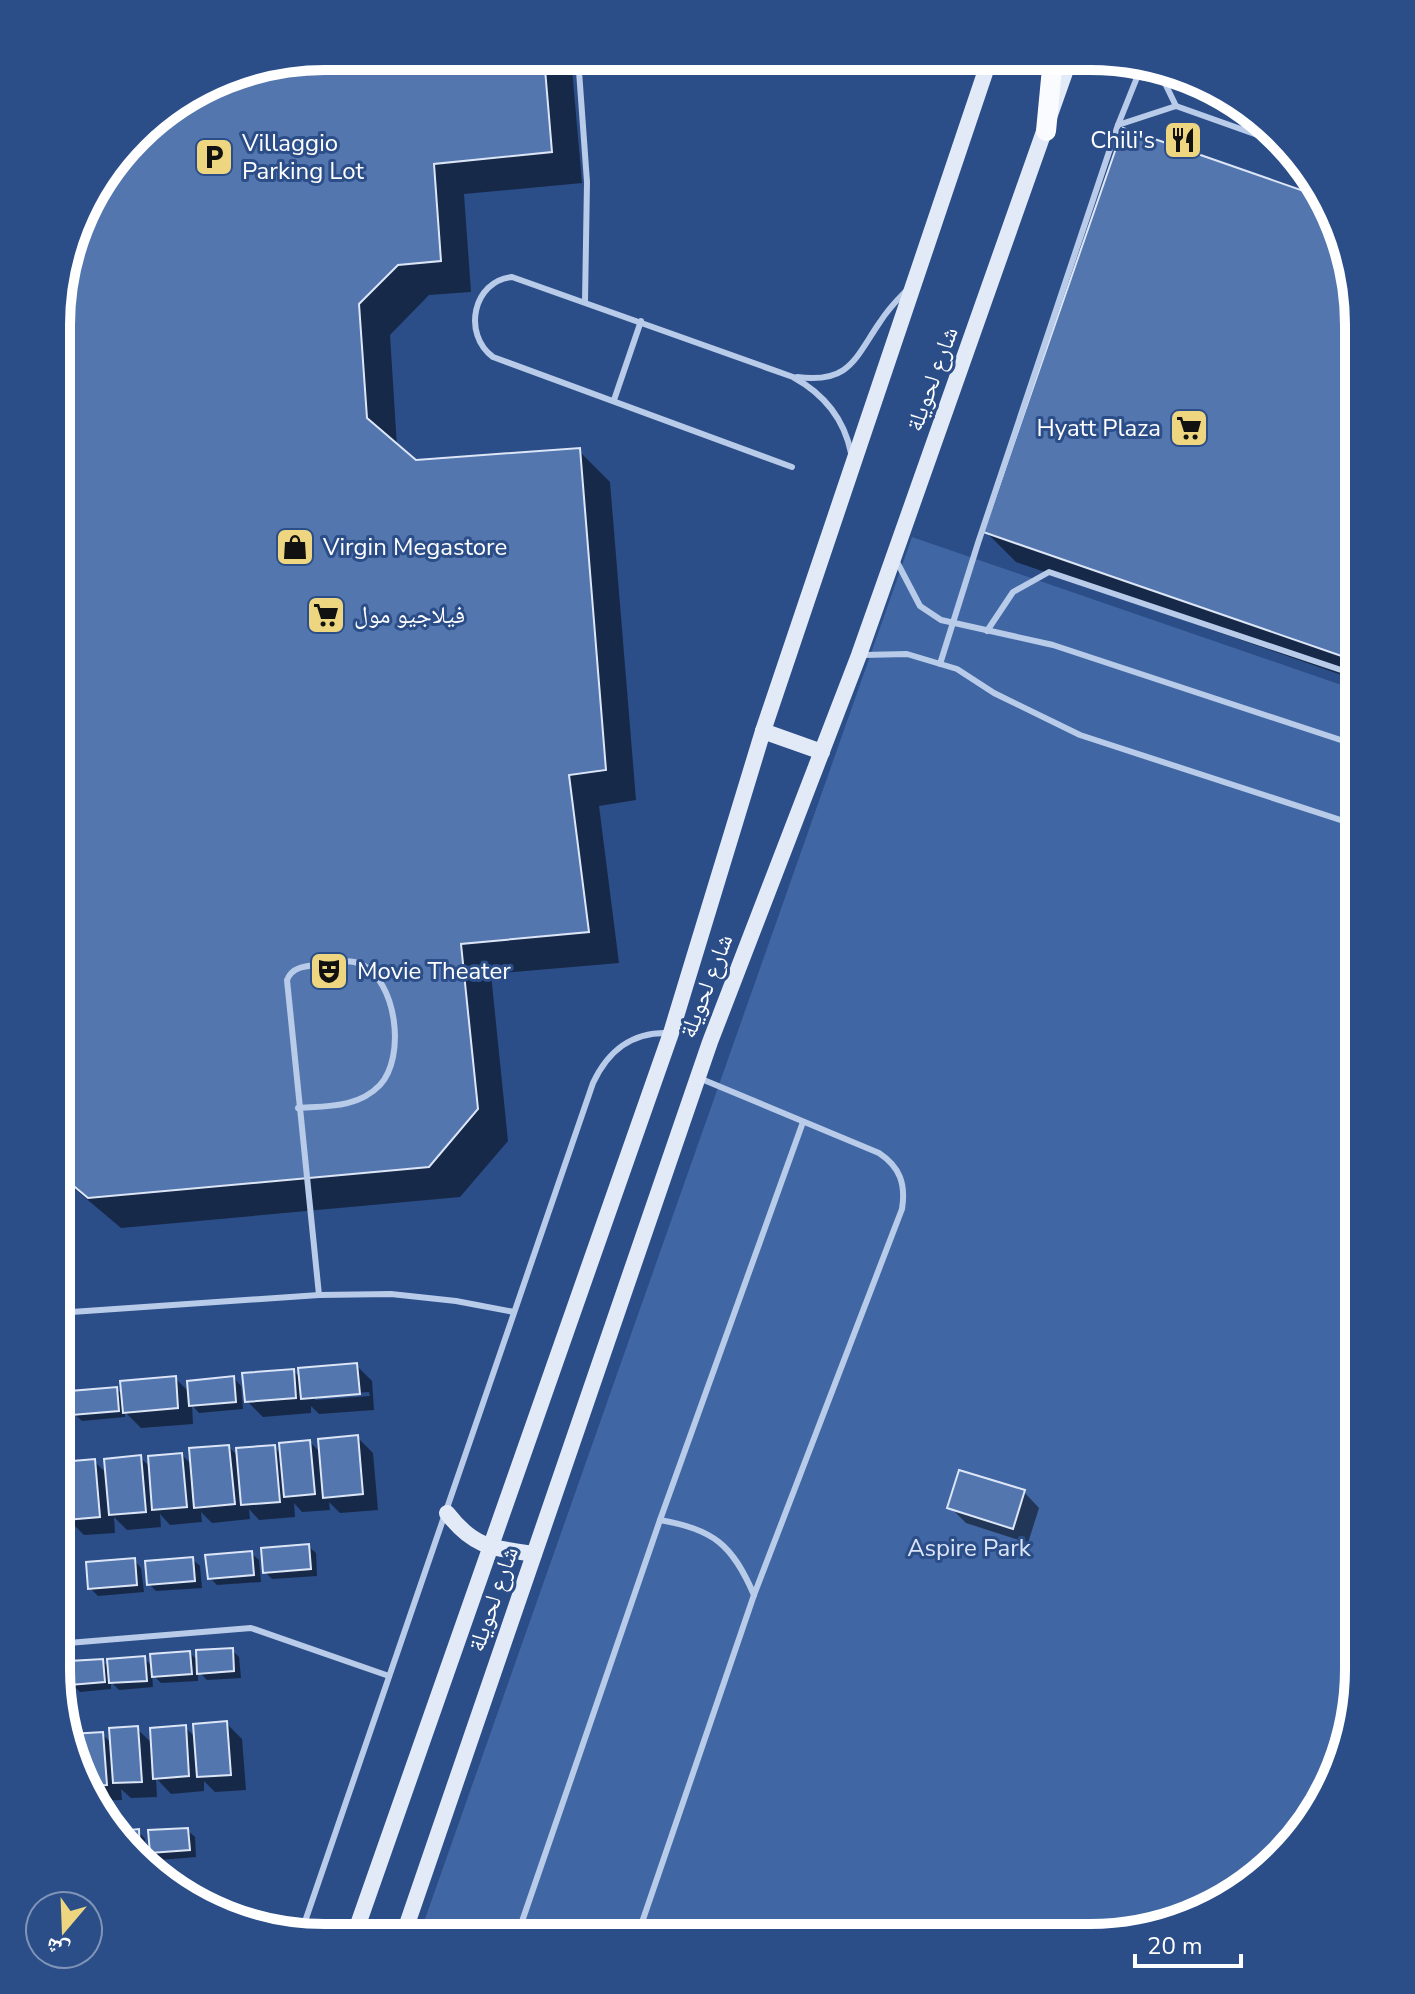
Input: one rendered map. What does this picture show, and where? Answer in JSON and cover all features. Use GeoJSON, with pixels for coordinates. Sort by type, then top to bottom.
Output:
{"type":"FeatureCollection","features":[{"type":"Feature","properties":{"kind":"main road"},"geometry":{"type":"LineString","coordinates":[[1046,131],[1052,70]]}},
{"type":"Feature","properties":{"kind":"street","name":"شارع لحويلة"},"geometry":{"type":"LineString","coordinates":[[358,1924],[671,1033],[763,731],[986,70]]}},
{"type":"Feature","properties":{"kind":"street","name":"شارع لحويلة"},"geometry":{"type":"LineString","coordinates":[[407,1924],[698,1078],[859,655],[1066,70]]}},
{"type":"Feature","properties":{"kind":"street"},"geometry":{"type":"LineString","coordinates":[[763,731],[822,752]]}},
{"type":"Feature","properties":{"kind":"street"},"geometry":{"type":"LineString","coordinates":[[447,1513],[462,1533],[489,1548],[534,1554]]}},
{"type":"Feature","properties":{"kind":"lane"},"geometry":{"type":"LineString","coordinates":[[579,71],[587,182],[585,302]]}},
{"type":"Feature","properties":{"kind":"lane"},"geometry":{"type":"LineString","coordinates":[[940,664],[1118,125],[1138,75]]}},
{"type":"Feature","properties":{"kind":"lane"},"geometry":{"type":"LineString","coordinates":[[1164,82],[1176,106]]}},
{"type":"Feature","properties":{"kind":"lane"},"geometry":{"type":"LineString","coordinates":[[1118,125],[1176,106],[1259,136]]}},
{"type":"Feature","properties":{"kind":"lane"},"geometry":{"type":"LineString","coordinates":[[792,467],[493,357],[484,350],[474,330],[474,318],[489,285],[499,278],[512,277],[793,377],[811,379],[845,369],[859,357],[880,322],[915,283]]}},
{"type":"Feature","properties":{"kind":"lane"},"geometry":{"type":"LineString","coordinates":[[614,400],[641,321]]}},
{"type":"Feature","properties":{"kind":"lane"},"geometry":{"type":"LineString","coordinates":[[793,377],[824,399],[836,414],[848,440],[853,468]]}},
{"type":"Feature","properties":{"kind":"lane"},"geometry":{"type":"LineString","coordinates":[[893,555],[920,606],[941,620],[1053,645],[1345,741]]}},
{"type":"Feature","properties":{"kind":"lane"},"geometry":{"type":"LineString","coordinates":[[987,631],[1013,592],[1049,572],[1345,671]]}},
{"type":"Feature","properties":{"kind":"lane"},"geometry":{"type":"LineString","coordinates":[[859,655],[907,654],[957,669],[994,693],[1080,735],[1345,821]]}},
{"type":"Feature","properties":{"kind":"lane"},"geometry":{"type":"LineString","coordinates":[[298,1108],[347,1104],[363,1098],[380,1085],[390,1068],[395,1022],[391,1003],[372,971],[358,963],[348,961],[297,968],[287,980],[298,1108],[319,1295]]}},
{"type":"Feature","properties":{"kind":"lane"},"geometry":{"type":"LineString","coordinates":[[299,1922],[305,1922],[600,1067],[625,1042],[640,1035],[671,1033]]}},
{"type":"Feature","properties":{"kind":"lane"},"geometry":{"type":"LineString","coordinates":[[641,1924],[754,1595],[902,1209],[904,1196],[903,1183],[890,1160],[879,1153],[698,1078]]}},
{"type":"Feature","properties":{"kind":"lane"},"geometry":{"type":"LineString","coordinates":[[521,1924],[660,1520],[803,1122]]}},
{"type":"Feature","properties":{"kind":"lane"},"geometry":{"type":"LineString","coordinates":[[70,1312],[319,1295],[391,1294],[456,1301],[514,1312]]}},
{"type":"Feature","properties":{"kind":"lane"},"geometry":{"type":"LineString","coordinates":[[660,1520],[691,1526],[720,1541],[741,1565],[754,1595]]}},
{"type":"Feature","properties":{"kind":"lane"},"geometry":{"type":"LineString","coordinates":[[70,1643],[251,1628],[389,1676]]}},
{"type":"Feature","properties":{"kind":"green space","name":"Aspire Park"},"geometry":{"type":"Polygon","coordinates":[[[912,537],[1345,686],[1344,1686],[1340,1719],[1331,1751],[1319,1782],[1302,1811],[1258,1861],[1232,1881],[1188,1905],[1123,1922],[423,1924],[912,537]]]}},
{"type":"Feature","properties":{"kind":"building","name":"فيلاجيو مول"},"geometry":{"type":"Polygon","coordinates":[[[308,71],[545,71],[552,152],[434,164],[441,261],[398,265],[359,304],[367,418],[416,460],[580,448],[606,770],[569,775],[589,932],[461,944],[478,1109],[429,1167],[88,1198],[70,1183],[70,325],[72,292],[89,227],[113,183],[157,133],[197,104],[227,89],[275,75],[308,71]]]}},
{"type":"Feature","properties":{"kind":"building","name":"Hyatt Plaza"},"geometry":{"type":"Polygon","coordinates":[[[1123,128],[1307,192],[1326,227],[1343,292],[1345,657],[983,532],[1123,128]]]}},
{"type":"Feature","properties":{"kind":"building"},"geometry":{"type":"Polygon","coordinates":[[[357,1363],[360,1394],[301,1399],[298,1368],[357,1363]]]}},
{"type":"Feature","properties":{"kind":"building"},"geometry":{"type":"Polygon","coordinates":[[[294,1369],[296,1398],[245,1402],[242,1373],[294,1369]]]}},
{"type":"Feature","properties":{"kind":"building"},"geometry":{"type":"Polygon","coordinates":[[[176,1376],[178,1408],[123,1413],[120,1381],[176,1376]]]}},
{"type":"Feature","properties":{"kind":"building"},"geometry":{"type":"Polygon","coordinates":[[[234,1376],[236,1402],[189,1406],[187,1381],[234,1376]]]}},
{"type":"Feature","properties":{"kind":"building"},"geometry":{"type":"Polygon","coordinates":[[[117,1387],[119,1411],[72,1415],[70,1391],[117,1387]]]}},
{"type":"Feature","properties":{"kind":"building"},"geometry":{"type":"Polygon","coordinates":[[[358,1435],[363,1494],[323,1498],[318,1439],[358,1435]]]}},
{"type":"Feature","properties":{"kind":"building"},"geometry":{"type":"Polygon","coordinates":[[[310,1440],[315,1494],[284,1497],[279,1443],[310,1440]]]}},
{"type":"Feature","properties":{"kind":"building"},"geometry":{"type":"Polygon","coordinates":[[[229,1445],[235,1504],[194,1508],[189,1448],[229,1445]]]}},
{"type":"Feature","properties":{"kind":"building"},"geometry":{"type":"Polygon","coordinates":[[[275,1445],[280,1502],[241,1505],[236,1448],[275,1445]]]}},
{"type":"Feature","properties":{"kind":"building"},"geometry":{"type":"Polygon","coordinates":[[[182,1453],[187,1507],[152,1510],[148,1456],[182,1453]]]}},
{"type":"Feature","properties":{"kind":"building"},"geometry":{"type":"Polygon","coordinates":[[[141,1455],[146,1512],[109,1515],[104,1459],[141,1455]]]}},
{"type":"Feature","properties":{"kind":"building"},"geometry":{"type":"Polygon","coordinates":[[[95,1459],[100,1517],[70,1520],[70,1461],[95,1459]]]}},
{"type":"Feature","properties":{"kind":"building"},"geometry":{"type":"Polygon","coordinates":[[[959,1470],[1025,1490],[1013,1529],[947,1508],[959,1470]]]}},
{"type":"Feature","properties":{"kind":"building"},"geometry":{"type":"Polygon","coordinates":[[[309,1544],[311,1569],[263,1573],[261,1548],[309,1544]]]}},
{"type":"Feature","properties":{"kind":"building"},"geometry":{"type":"Polygon","coordinates":[[[252,1551],[254,1575],[208,1579],[205,1555],[252,1551]]]}},
{"type":"Feature","properties":{"kind":"building"},"geometry":{"type":"Polygon","coordinates":[[[193,1557],[195,1581],[147,1585],[145,1561],[193,1557]]]}},
{"type":"Feature","properties":{"kind":"building"},"geometry":{"type":"Polygon","coordinates":[[[135,1558],[137,1585],[88,1589],[86,1562],[135,1558]]]}},
{"type":"Feature","properties":{"kind":"building"},"geometry":{"type":"Polygon","coordinates":[[[233,1648],[234,1671],[197,1674],[196,1650],[233,1648]]]}},
{"type":"Feature","properties":{"kind":"building"},"geometry":{"type":"Polygon","coordinates":[[[190,1651],[192,1674],[152,1677],[150,1654],[190,1651]]]}},
{"type":"Feature","properties":{"kind":"building"},"geometry":{"type":"Polygon","coordinates":[[[145,1656],[147,1681],[109,1683],[107,1659],[145,1656]]]}},
{"type":"Feature","properties":{"kind":"building"},"geometry":{"type":"Polygon","coordinates":[[[103,1659],[105,1682],[71,1685],[70,1661],[103,1659]]]}},
{"type":"Feature","properties":{"kind":"building"},"geometry":{"type":"Polygon","coordinates":[[[227,1721],[231,1775],[197,1777],[193,1724],[227,1721]]]}},
{"type":"Feature","properties":{"kind":"building"},"geometry":{"type":"Polygon","coordinates":[[[186,1725],[189,1776],[153,1779],[150,1728],[186,1725]]]}},
{"type":"Feature","properties":{"kind":"building"},"geometry":{"type":"Polygon","coordinates":[[[138,1726],[142,1782],[113,1783],[109,1728],[138,1726]]]}},
{"type":"Feature","properties":{"kind":"building"},"geometry":{"type":"Polygon","coordinates":[[[103,1732],[107,1785],[98,1785],[96,1782],[79,1733],[103,1732]]]}},
{"type":"Feature","properties":{"kind":"building"},"geometry":{"type":"Polygon","coordinates":[[[188,1828],[190,1850],[150,1853],[148,1830],[188,1828]]]}},
{"type":"Feature","properties":{"kind":"building"},"geometry":{"type":"Polygon","coordinates":[[[139,1829],[140,1844],[133,1837],[128,1830],[139,1829]]]}},
{"type":"Feature","properties":{"kind":"place","name":"Chili's"},"geometry":{"type":"Point","coordinates":[1183,140]}},
{"type":"Feature","properties":{"kind":"place","name":"Villaggio Parking Lot"},"geometry":{"type":"Point","coordinates":[214,157]}},
{"type":"Feature","properties":{"kind":"place","name":"Hyatt Plaza"},"geometry":{"type":"Point","coordinates":[1189,428]}},
{"type":"Feature","properties":{"kind":"place","name":"Virgin Megastore"},"geometry":{"type":"Point","coordinates":[295,547]}},
{"type":"Feature","properties":{"kind":"place","name":"فيلاجيو مول"},"geometry":{"type":"Point","coordinates":[326,615]}},
{"type":"Feature","properties":{"kind":"place","name":"Movie Theater"},"geometry":{"type":"Point","coordinates":[329,971]}}]}
